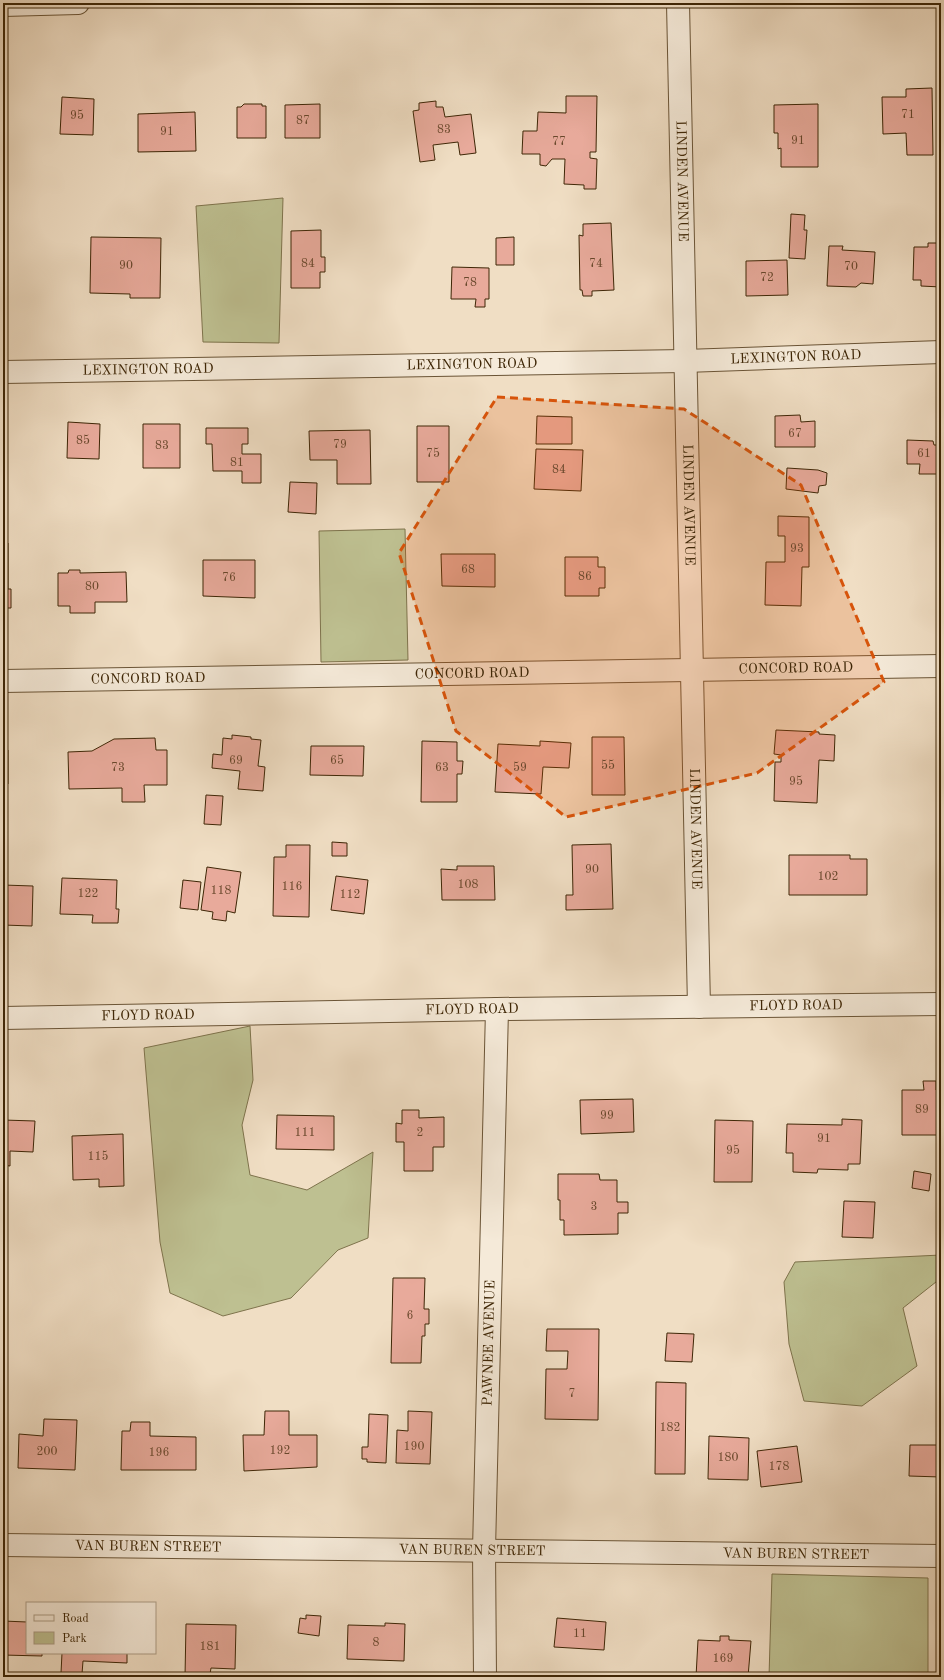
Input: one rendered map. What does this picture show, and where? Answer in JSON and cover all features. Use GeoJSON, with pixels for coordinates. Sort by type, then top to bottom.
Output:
{"type":"FeatureCollection","features":[{"type":"Feature","properties":{"kind":"street"},"geometry":{"type":"LineString","coordinates":[[3,4],[78,3]]}},
{"type":"Feature","properties":{"kind":"street","name":"LINDEN AVENUE"},"geometry":{"type":"LineString","coordinates":[[678,3],[699,1007]]}},
{"type":"Feature","properties":{"kind":"street","name":"LEXINGTON ROAD"},"geometry":{"type":"LineString","coordinates":[[3,372],[685,361],[941,352]]}},
{"type":"Feature","properties":{"kind":"street","name":"CONCORD ROAD"},"geometry":{"type":"LineString","coordinates":[[3,681],[941,666]]}},
{"type":"Feature","properties":{"kind":"street","name":"FLOYD ROAD"},"geometry":{"type":"LineString","coordinates":[[3,1018],[497,1009],[941,1004]]}},
{"type":"Feature","properties":{"kind":"street","name":"PAWNEE AVENUE"},"geometry":{"type":"LineString","coordinates":[[485,1677],[484,1550],[497,1009]]}},
{"type":"Feature","properties":{"kind":"street","name":"VAN BUREN STREET"},"geometry":{"type":"LineString","coordinates":[[3,1545],[941,1556]]}},
{"type":"Feature","properties":{"kind":"highlighted area"},"geometry":{"type":"Polygon","coordinates":[[[497,397],[684,409],[801,485],[884,682],[757,773],[566,817],[456,731],[399,553],[497,397]]]}},
{"type":"Feature","properties":{"kind":"green space"},"geometry":{"type":"Polygon","coordinates":[[[283,198],[279,343],[203,342],[196,206],[283,198]]]}},
{"type":"Feature","properties":{"kind":"green space"},"geometry":{"type":"Polygon","coordinates":[[[405,529],[408,660],[321,662],[319,531],[405,529]]]}},
{"type":"Feature","properties":{"kind":"green space"},"geometry":{"type":"Polygon","coordinates":[[[250,1026],[253,1080],[242,1125],[250,1175],[307,1190],[373,1152],[368,1238],[338,1250],[291,1298],[223,1316],[170,1293],[160,1242],[144,1048],[250,1026]]]}},
{"type":"Feature","properties":{"kind":"green space"},"geometry":{"type":"Polygon","coordinates":[[[941,1255],[941,1278],[903,1308],[917,1366],[862,1406],[804,1401],[789,1344],[784,1282],[795,1262],[941,1255]]]}},
{"type":"Feature","properties":{"kind":"green space"},"geometry":{"type":"Polygon","coordinates":[[[772,1574],[928,1578],[928,1677],[769,1677],[772,1574]]]}},
{"type":"Feature","properties":{"kind":"building"},"geometry":{"type":"Polygon","coordinates":[[[932,88],[933,155],[907,155],[906,133],[883,134],[882,97],[906,97],[906,89],[932,88]]]}},
{"type":"Feature","properties":{"kind":"building"},"geometry":{"type":"Polygon","coordinates":[[[566,96],[597,96],[596,152],[590,152],[590,158],[597,159],[596,189],[584,189],[584,185],[564,184],[565,159],[552,159],[546,166],[540,165],[540,154],[522,154],[523,131],[537,131],[538,112],[566,113],[566,96]]]}},
{"type":"Feature","properties":{"kind":"building"},"geometry":{"type":"Polygon","coordinates":[[[62,97],[94,99],[93,135],[60,134],[62,97]]]}},
{"type":"Feature","properties":{"kind":"building"},"geometry":{"type":"Polygon","coordinates":[[[436,101],[436,107],[443,107],[445,117],[471,114],[476,153],[460,155],[458,142],[433,145],[435,160],[420,162],[413,111],[419,110],[419,103],[436,101]]]}},
{"type":"Feature","properties":{"kind":"building"},"geometry":{"type":"Polygon","coordinates":[[[244,104],[262,104],[262,106],[266,106],[266,138],[237,138],[237,107],[241,107],[244,104]]]}},
{"type":"Feature","properties":{"kind":"building"},"geometry":{"type":"Polygon","coordinates":[[[320,104],[320,138],[285,138],[285,105],[320,104]]]}},
{"type":"Feature","properties":{"kind":"building"},"geometry":{"type":"Polygon","coordinates":[[[818,104],[818,167],[781,167],[781,148],[778,149],[778,133],[774,133],[774,105],[818,104]]]}},
{"type":"Feature","properties":{"kind":"building"},"geometry":{"type":"Polygon","coordinates":[[[195,112],[196,151],[138,152],[138,114],[195,112]]]}},
{"type":"Feature","properties":{"kind":"building"},"geometry":{"type":"Polygon","coordinates":[[[791,214],[805,215],[804,230],[807,230],[805,259],[789,258],[791,214]]]}},
{"type":"Feature","properties":{"kind":"building"},"geometry":{"type":"Polygon","coordinates":[[[611,223],[614,290],[592,291],[592,296],[583,296],[582,290],[580,290],[579,235],[583,236],[583,224],[611,223]]]}},
{"type":"Feature","properties":{"kind":"building"},"geometry":{"type":"Polygon","coordinates":[[[321,230],[321,257],[325,257],[325,272],[320,272],[320,288],[291,288],[291,231],[321,230]]]}},
{"type":"Feature","properties":{"kind":"building"},"geometry":{"type":"Polygon","coordinates":[[[91,237],[161,238],[160,298],[130,298],[130,294],[90,293],[91,237]]]}},
{"type":"Feature","properties":{"kind":"building"},"geometry":{"type":"Polygon","coordinates":[[[514,237],[514,265],[496,265],[496,238],[514,237]]]}},
{"type":"Feature","properties":{"kind":"building"},"geometry":{"type":"Polygon","coordinates":[[[928,243],[938,243],[938,245],[941,245],[941,287],[921,286],[921,280],[913,280],[914,247],[928,247],[928,243]]]}},
{"type":"Feature","properties":{"kind":"building"},"geometry":{"type":"Polygon","coordinates":[[[829,246],[843,246],[842,250],[875,252],[873,284],[861,283],[856,287],[827,286],[829,246]]]}},
{"type":"Feature","properties":{"kind":"building"},"geometry":{"type":"Polygon","coordinates":[[[787,260],[788,295],[746,296],[746,261],[787,260]]]}},
{"type":"Feature","properties":{"kind":"building"},"geometry":{"type":"Polygon","coordinates":[[[452,267],[489,268],[489,299],[485,299],[485,307],[475,307],[476,299],[451,299],[452,267]]]}},
{"type":"Feature","properties":{"kind":"building"},"geometry":{"type":"Polygon","coordinates":[[[3,284],[5,284],[5,305],[3,305],[3,284]]]}},
{"type":"Feature","properties":{"kind":"building"},"geometry":{"type":"Polygon","coordinates":[[[800,415],[801,422],[815,421],[815,447],[775,447],[775,416],[800,415]]]}},
{"type":"Feature","properties":{"kind":"building"},"geometry":{"type":"Polygon","coordinates":[[[537,416],[572,417],[572,444],[536,444],[537,416]]]}},
{"type":"Feature","properties":{"kind":"building"},"geometry":{"type":"Polygon","coordinates":[[[68,422],[100,424],[99,459],[67,458],[68,422]]]}},
{"type":"Feature","properties":{"kind":"building"},"geometry":{"type":"Polygon","coordinates":[[[143,424],[180,424],[180,468],[143,468],[143,424]]]}},
{"type":"Feature","properties":{"kind":"building"},"geometry":{"type":"Polygon","coordinates":[[[417,426],[449,426],[449,482],[417,482],[417,426]]]}},
{"type":"Feature","properties":{"kind":"building"},"geometry":{"type":"Polygon","coordinates":[[[206,428],[248,428],[248,444],[242,444],[242,454],[261,454],[261,483],[242,483],[242,471],[213,471],[212,444],[206,444],[206,428]]]}},
{"type":"Feature","properties":{"kind":"building"},"geometry":{"type":"Polygon","coordinates":[[[370,430],[371,484],[337,484],[337,460],[310,460],[309,431],[370,430]]]}},
{"type":"Feature","properties":{"kind":"building"},"geometry":{"type":"Polygon","coordinates":[[[3,438],[6,438],[6,505],[3,505],[3,438]]]}},
{"type":"Feature","properties":{"kind":"building"},"geometry":{"type":"Polygon","coordinates":[[[907,440],[933,441],[934,445],[941,445],[941,474],[919,474],[920,464],[907,464],[907,440]]]}},
{"type":"Feature","properties":{"kind":"building"},"geometry":{"type":"Polygon","coordinates":[[[536,449],[583,450],[581,491],[534,489],[536,449]]]}},
{"type":"Feature","properties":{"kind":"building"},"geometry":{"type":"Polygon","coordinates":[[[787,468],[818,470],[827,473],[826,485],[819,486],[818,493],[786,489],[787,468]]]}},
{"type":"Feature","properties":{"kind":"building"},"geometry":{"type":"Polygon","coordinates":[[[290,482],[317,483],[316,514],[288,512],[290,482]]]}},
{"type":"Feature","properties":{"kind":"building"},"geometry":{"type":"Polygon","coordinates":[[[778,516],[809,517],[809,567],[802,567],[801,606],[765,605],[766,562],[785,562],[785,536],[778,536],[778,516]]]}},
{"type":"Feature","properties":{"kind":"building"},"geometry":{"type":"Polygon","coordinates":[[[3,543],[8,543],[8,589],[11,589],[11,608],[3,608],[3,543]]]}},
{"type":"Feature","properties":{"kind":"building"},"geometry":{"type":"Polygon","coordinates":[[[441,554],[495,554],[495,587],[442,586],[441,554]]]}},
{"type":"Feature","properties":{"kind":"building"},"geometry":{"type":"Polygon","coordinates":[[[565,557],[598,557],[598,567],[605,567],[605,588],[599,588],[599,596],[565,596],[565,557]]]}},
{"type":"Feature","properties":{"kind":"building"},"geometry":{"type":"Polygon","coordinates":[[[203,560],[255,560],[255,598],[203,596],[203,560]]]}},
{"type":"Feature","properties":{"kind":"building"},"geometry":{"type":"Polygon","coordinates":[[[69,570],[80,570],[80,573],[126,572],[127,602],[95,602],[95,613],[70,613],[70,606],[58,606],[58,573],[68,573],[69,570]]]}},
{"type":"Feature","properties":{"kind":"building"},"geometry":{"type":"Polygon","coordinates":[[[776,730],[819,732],[819,734],[835,735],[834,761],[819,760],[817,803],[774,801],[775,762],[781,762],[781,755],[774,754],[776,730]]]}},
{"type":"Feature","properties":{"kind":"building"},"geometry":{"type":"Polygon","coordinates":[[[232,735],[251,737],[251,739],[261,740],[258,766],[265,767],[263,791],[238,789],[240,771],[212,768],[213,754],[222,755],[223,738],[232,739],[232,735]]]}},
{"type":"Feature","properties":{"kind":"building"},"geometry":{"type":"Polygon","coordinates":[[[592,737],[624,737],[625,795],[592,795],[592,737]]]}},
{"type":"Feature","properties":{"kind":"building"},"geometry":{"type":"Polygon","coordinates":[[[155,738],[156,750],[167,750],[167,785],[144,785],[145,802],[122,802],[122,788],[69,789],[68,752],[92,751],[114,739],[155,738]]]}},
{"type":"Feature","properties":{"kind":"building"},"geometry":{"type":"Polygon","coordinates":[[[422,741],[457,742],[457,761],[463,761],[462,774],[457,774],[457,802],[421,802],[422,741]]]}},
{"type":"Feature","properties":{"kind":"building"},"geometry":{"type":"Polygon","coordinates":[[[540,741],[571,743],[569,768],[543,767],[541,794],[495,792],[498,744],[540,746],[540,741]]]}},
{"type":"Feature","properties":{"kind":"building"},"geometry":{"type":"Polygon","coordinates":[[[311,746],[364,746],[363,776],[310,775],[311,746]]]}},
{"type":"Feature","properties":{"kind":"building"},"geometry":{"type":"Polygon","coordinates":[[[3,750],[8,750],[8,784],[3,784],[3,750]]]}},
{"type":"Feature","properties":{"kind":"building"},"geometry":{"type":"Polygon","coordinates":[[[206,795],[223,796],[221,825],[204,824],[206,795]]]}},
{"type":"Feature","properties":{"kind":"building"},"geometry":{"type":"Polygon","coordinates":[[[332,842],[347,843],[347,856],[332,856],[332,842]]]}},
{"type":"Feature","properties":{"kind":"building"},"geometry":{"type":"Polygon","coordinates":[[[611,844],[613,909],[566,910],[566,895],[573,895],[572,845],[611,844]]]}},
{"type":"Feature","properties":{"kind":"building"},"geometry":{"type":"Polygon","coordinates":[[[286,845],[310,845],[309,917],[273,916],[274,857],[286,857],[286,845]]]}},
{"type":"Feature","properties":{"kind":"building"},"geometry":{"type":"Polygon","coordinates":[[[789,855],[850,855],[850,859],[867,859],[867,895],[789,895],[789,855]]]}},
{"type":"Feature","properties":{"kind":"building"},"geometry":{"type":"Polygon","coordinates":[[[457,866],[494,866],[495,900],[442,900],[441,869],[457,870],[457,866]]]}},
{"type":"Feature","properties":{"kind":"building"},"geometry":{"type":"Polygon","coordinates":[[[207,867],[241,872],[235,913],[227,911],[226,921],[212,919],[213,912],[201,910],[207,867]]]}},
{"type":"Feature","properties":{"kind":"building"},"geometry":{"type":"Polygon","coordinates":[[[336,876],[368,880],[364,914],[331,910],[336,876]]]}},
{"type":"Feature","properties":{"kind":"building"},"geometry":{"type":"Polygon","coordinates":[[[62,878],[117,880],[116,909],[119,909],[118,923],[92,923],[93,915],[60,914],[62,878]]]}},
{"type":"Feature","properties":{"kind":"building"},"geometry":{"type":"Polygon","coordinates":[[[183,880],[201,882],[198,910],[180,908],[183,880]]]}},
{"type":"Feature","properties":{"kind":"building"},"geometry":{"type":"Polygon","coordinates":[[[3,885],[33,886],[32,926],[3,925],[3,885]]]}},
{"type":"Feature","properties":{"kind":"building"},"geometry":{"type":"Polygon","coordinates":[[[923,1081],[936,1081],[936,1090],[941,1090],[941,1135],[902,1135],[902,1090],[924,1090],[923,1081]]]}},
{"type":"Feature","properties":{"kind":"building"},"geometry":{"type":"Polygon","coordinates":[[[633,1099],[634,1132],[581,1134],[580,1100],[633,1099]]]}},
{"type":"Feature","properties":{"kind":"building"},"geometry":{"type":"Polygon","coordinates":[[[402,1110],[419,1110],[419,1118],[444,1117],[444,1147],[433,1147],[433,1171],[404,1171],[404,1142],[396,1142],[396,1123],[402,1124],[402,1110]]]}},
{"type":"Feature","properties":{"kind":"building"},"geometry":{"type":"Polygon","coordinates":[[[277,1115],[334,1116],[334,1150],[276,1149],[277,1115]]]}},
{"type":"Feature","properties":{"kind":"building"},"geometry":{"type":"Polygon","coordinates":[[[842,1119],[862,1120],[860,1164],[848,1164],[848,1170],[818,1169],[817,1173],[793,1172],[793,1153],[786,1153],[787,1124],[842,1125],[842,1119]]]}},
{"type":"Feature","properties":{"kind":"building"},"geometry":{"type":"Polygon","coordinates":[[[3,1120],[35,1121],[33,1152],[10,1151],[10,1166],[3,1165],[3,1120]]]}},
{"type":"Feature","properties":{"kind":"building"},"geometry":{"type":"Polygon","coordinates":[[[715,1120],[753,1121],[752,1182],[714,1182],[715,1120]]]}},
{"type":"Feature","properties":{"kind":"building"},"geometry":{"type":"Polygon","coordinates":[[[123,1134],[124,1186],[99,1187],[99,1179],[73,1180],[72,1136],[123,1134]]]}},
{"type":"Feature","properties":{"kind":"building"},"geometry":{"type":"Polygon","coordinates":[[[914,1171],[931,1174],[929,1191],[912,1188],[914,1171]]]}},
{"type":"Feature","properties":{"kind":"building"},"geometry":{"type":"Polygon","coordinates":[[[558,1174],[599,1174],[600,1180],[617,1180],[617,1202],[628,1202],[628,1213],[618,1213],[618,1234],[564,1235],[564,1220],[560,1220],[560,1200],[558,1200],[558,1174]]]}},
{"type":"Feature","properties":{"kind":"building"},"geometry":{"type":"Polygon","coordinates":[[[844,1201],[875,1202],[873,1238],[842,1237],[844,1201]]]}},
{"type":"Feature","properties":{"kind":"building"},"geometry":{"type":"Polygon","coordinates":[[[393,1278],[425,1278],[424,1309],[429,1309],[429,1324],[425,1324],[425,1336],[422,1336],[421,1363],[391,1363],[393,1278]]]}},
{"type":"Feature","properties":{"kind":"building"},"geometry":{"type":"Polygon","coordinates":[[[547,1329],[599,1329],[598,1420],[545,1419],[546,1369],[567,1369],[568,1351],[546,1351],[547,1329]]]}},
{"type":"Feature","properties":{"kind":"building"},"geometry":{"type":"Polygon","coordinates":[[[667,1333],[694,1334],[692,1362],[665,1361],[667,1333]]]}},
{"type":"Feature","properties":{"kind":"building"},"geometry":{"type":"Polygon","coordinates":[[[656,1382],[686,1383],[685,1474],[655,1474],[656,1382]]]}},
{"type":"Feature","properties":{"kind":"building"},"geometry":{"type":"Polygon","coordinates":[[[265,1411],[289,1411],[289,1435],[317,1435],[317,1467],[244,1471],[243,1435],[264,1435],[265,1411]]]}},
{"type":"Feature","properties":{"kind":"building"},"geometry":{"type":"Polygon","coordinates":[[[408,1411],[432,1412],[430,1464],[396,1463],[397,1430],[408,1431],[408,1411]]]}},
{"type":"Feature","properties":{"kind":"building"},"geometry":{"type":"Polygon","coordinates":[[[369,1414],[388,1415],[386,1463],[367,1462],[367,1459],[362,1459],[362,1447],[368,1447],[369,1414]]]}},
{"type":"Feature","properties":{"kind":"building"},"geometry":{"type":"Polygon","coordinates":[[[44,1419],[77,1420],[75,1470],[18,1468],[19,1434],[43,1436],[44,1419]]]}},
{"type":"Feature","properties":{"kind":"building"},"geometry":{"type":"Polygon","coordinates":[[[131,1422],[150,1422],[150,1436],[196,1437],[196,1470],[121,1470],[122,1431],[130,1431],[131,1422]]]}},
{"type":"Feature","properties":{"kind":"building"},"geometry":{"type":"Polygon","coordinates":[[[709,1436],[749,1438],[748,1480],[708,1479],[709,1436]]]}},
{"type":"Feature","properties":{"kind":"building"},"geometry":{"type":"Polygon","coordinates":[[[910,1445],[941,1445],[941,1477],[909,1476],[910,1445]]]}},
{"type":"Feature","properties":{"kind":"building"},"geometry":{"type":"Polygon","coordinates":[[[797,1446],[802,1482],[761,1487],[757,1451],[797,1446]]]}},
{"type":"Feature","properties":{"kind":"building"},"geometry":{"type":"Polygon","coordinates":[[[306,1615],[321,1616],[319,1636],[298,1633],[300,1618],[306,1619],[306,1615]]]}},
{"type":"Feature","properties":{"kind":"building"},"geometry":{"type":"Polygon","coordinates":[[[557,1618],[606,1622],[604,1650],[554,1647],[557,1618]]]}},
{"type":"Feature","properties":{"kind":"building"},"geometry":{"type":"Polygon","coordinates":[[[3,1621],[26,1622],[26,1654],[42,1654],[42,1656],[3,1655],[3,1621]]]}},
{"type":"Feature","properties":{"kind":"building"},"geometry":{"type":"Polygon","coordinates":[[[385,1623],[405,1624],[404,1661],[347,1659],[348,1625],[385,1626],[385,1623]]]}},
{"type":"Feature","properties":{"kind":"building"},"geometry":{"type":"Polygon","coordinates":[[[186,1624],[236,1625],[235,1669],[211,1668],[210,1674],[207,1674],[207,1677],[185,1677],[186,1624]]]}},
{"type":"Feature","properties":{"kind":"building"},"geometry":{"type":"Polygon","coordinates":[[[720,1636],[729,1636],[729,1640],[751,1641],[748,1677],[696,1677],[698,1640],[720,1641],[720,1636]]]}},
{"type":"Feature","properties":{"kind":"building"},"geometry":{"type":"Polygon","coordinates":[[[62,1654],[127,1654],[127,1663],[83,1661],[82,1674],[61,1673],[62,1654]]]}}]}
